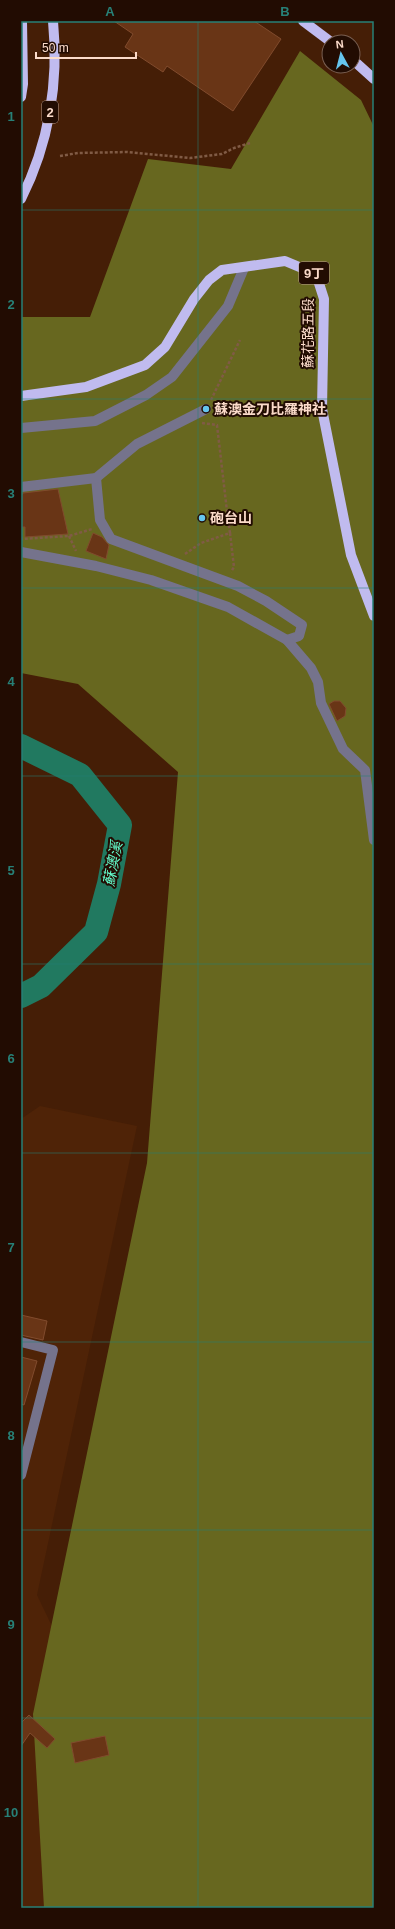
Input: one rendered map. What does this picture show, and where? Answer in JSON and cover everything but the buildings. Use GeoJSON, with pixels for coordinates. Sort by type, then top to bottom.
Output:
{"type":"FeatureCollection","features":[{"type":"Feature","properties":{"kind":"main road"},"geometry":{"type":"LineString","coordinates":[[21,97],[23,84],[22,21]]}},
{"type":"Feature","properties":{"kind":"main road","name":"2"},"geometry":{"type":"LineString","coordinates":[[21,199],[43,147],[54,93],[56,44],[53,21]]}},
{"type":"Feature","properties":{"kind":"main road"},"geometry":{"type":"LineString","coordinates":[[303,21],[321,35]]}},
{"type":"Feature","properties":{"kind":"main road"},"geometry":{"type":"LineString","coordinates":[[361,67],[374,79]]}},
{"type":"Feature","properties":{"kind":"main road","name":"蘇花路五段"},"geometry":{"type":"LineString","coordinates":[[21,396],[86,387],[145,365],[165,348],[194,299],[209,280],[222,270],[284,261],[316,274],[324,300],[322,409],[350,555],[374,613]]}},
{"type":"Feature","properties":{"kind":"lane"},"geometry":{"type":"LineString","coordinates":[[21,428],[95,421],[146,395],[172,377],[228,306],[244,268]]}},
{"type":"Feature","properties":{"kind":"lane"},"geometry":{"type":"LineString","coordinates":[[21,487],[96,478],[137,444],[206,409]]}},
{"type":"Feature","properties":{"kind":"lane"},"geometry":{"type":"LineString","coordinates":[[96,478],[100,520],[111,539],[226,581],[266,600],[302,625],[298,636],[287,640]]}},
{"type":"Feature","properties":{"kind":"lane"},"geometry":{"type":"LineString","coordinates":[[21,552],[96,566],[152,580],[228,607],[287,640],[311,668],[318,682],[321,703],[343,749],[365,770],[374,840]]}},
{"type":"Feature","properties":{"kind":"lane"},"geometry":{"type":"LineString","coordinates":[[21,1342],[53,1350],[21,1475]]}},
{"type":"Feature","properties":{"kind":"path"},"geometry":{"type":"LineString","coordinates":[[60,156],[78,153],[127,152],[190,158],[222,154],[250,143]]}},
{"type":"Feature","properties":{"kind":"path"},"geometry":{"type":"LineString","coordinates":[[226,581],[234,567],[217,425],[201,423],[206,409],[240,340]]}},
{"type":"Feature","properties":{"kind":"path"},"geometry":{"type":"LineString","coordinates":[[212,523],[228,520]]}},
{"type":"Feature","properties":{"kind":"path"},"geometry":{"type":"LineString","coordinates":[[21,537],[22,539],[69,536],[92,529],[108,535]]}},
{"type":"Feature","properties":{"kind":"path"},"geometry":{"type":"LineString","coordinates":[[172,561],[201,543],[230,533]]}},
{"type":"Feature","properties":{"kind":"shaded area"},"geometry":{"type":"Polygon","coordinates":[[[300,51],[321,68],[321,74],[329,74],[361,100],[374,127],[374,1908],[44,1908],[33,1714],[147,1163],[178,772],[78,684],[21,673],[21,317],[90,317],[148,159],[231,169],[300,51]]]}},
{"type":"Feature","properties":{"kind":"shaded area"},"geometry":{"type":"Polygon","coordinates":[[[40,1106],[137,1126],[37,1595],[187,1908],[21,1908],[21,1119],[40,1106]]]}},
{"type":"Feature","properties":{"kind":"waterway","name":"蘇澳溪"},"geometry":{"type":"LineString","coordinates":[[21,746],[80,775],[120,825],[109,884],[96,932],[41,986],[21,996]]}},
{"type":"Feature","properties":{"kind":"place","name":"蘇澳金刀比羅神社"},"geometry":{"type":"Point","coordinates":[206,409]}},
{"type":"Feature","properties":{"kind":"place","name":"砲台山"},"geometry":{"type":"Point","coordinates":[202,518]}}]}
